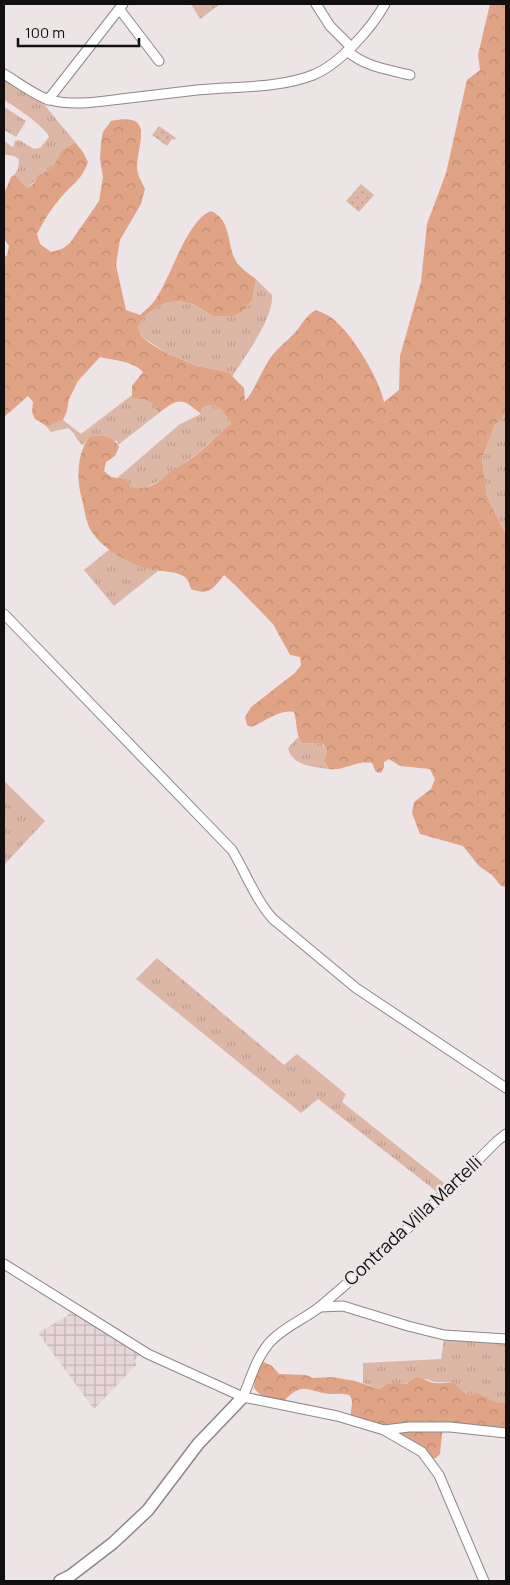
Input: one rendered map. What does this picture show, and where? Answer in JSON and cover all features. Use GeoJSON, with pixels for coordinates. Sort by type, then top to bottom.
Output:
{"type":"FeatureCollection","features":[{"type":"Feature","properties":{"kind":"street"},"geometry":{"type":"LineString","coordinates":[[316,4],[330,26],[358,60],[371,66],[410,75]]}},
{"type":"Feature","properties":{"kind":"street"},"geometry":{"type":"LineString","coordinates":[[4,74],[48,100],[67,103],[90,103],[295,81],[315,74],[332,64],[349,49],[385,4]]}},
{"type":"Feature","properties":{"kind":"street"},"geometry":{"type":"LineString","coordinates":[[48,100],[122,7],[159,61]]}},
{"type":"Feature","properties":{"kind":"street"},"geometry":{"type":"LineString","coordinates":[[4,614],[232,850],[243,867],[264,909],[272,919],[356,988],[506,1088]]}},
{"type":"Feature","properties":{"kind":"street","name":"Contrada Villa Martelli"},"geometry":{"type":"LineString","coordinates":[[243,1397],[261,1354],[272,1340],[320,1307],[438,1201],[506,1134]]}},
{"type":"Feature","properties":{"kind":"street"},"geometry":{"type":"LineString","coordinates":[[4,1264],[148,1354],[243,1397],[337,1416],[384,1430],[422,1452],[439,1474],[484,1581]]}},
{"type":"Feature","properties":{"kind":"street","name":"Contrada Villa Martelli"},"geometry":{"type":"LineString","coordinates":[[320,1307],[343,1306],[444,1335],[506,1339]]}},
{"type":"Feature","properties":{"kind":"street"},"geometry":{"type":"LineString","coordinates":[[60,1581],[70,1576],[113,1543],[148,1510],[198,1444],[243,1397]]}},
{"type":"Feature","properties":{"kind":"street"},"geometry":{"type":"LineString","coordinates":[[384,1430],[409,1427],[450,1427],[506,1433]]}},
{"type":"Feature","properties":{"kind":"shaded area"},"geometry":{"type":"Polygon","coordinates":[[[71,1310],[141,1353],[134,1361],[137,1364],[94,1409],[38,1333],[67,1316],[71,1310]]]}},
{"type":"Feature","properties":{"kind":"green space"},"geometry":{"type":"Polygon","coordinates":[[[191,4],[220,4],[200,19],[191,4]]]}},
{"type":"Feature","properties":{"kind":"green space"},"geometry":{"type":"Polygon","coordinates":[[[490,4],[506,4],[506,413],[495,425],[482,459],[487,496],[506,535],[506,887],[501,886],[492,875],[479,866],[463,846],[420,834],[412,813],[414,802],[431,789],[435,779],[430,769],[400,766],[389,759],[384,762],[381,773],[376,772],[372,763],[366,762],[329,769],[324,761],[327,750],[323,744],[301,743],[294,712],[277,714],[251,727],[247,725],[245,717],[251,707],[296,672],[301,665],[300,657],[290,655],[273,624],[224,575],[210,590],[202,592],[191,589],[185,577],[181,575],[144,568],[118,556],[102,544],[90,529],[79,488],[78,473],[82,450],[89,437],[110,438],[119,447],[115,456],[106,462],[104,471],[111,477],[127,480],[130,487],[147,487],[155,484],[168,473],[195,456],[231,423],[219,408],[206,405],[202,408],[201,414],[185,402],[176,402],[159,413],[154,405],[148,401],[132,398],[132,386],[143,372],[139,368],[128,363],[100,357],[78,381],[69,399],[63,420],[51,425],[45,425],[35,419],[32,412],[33,402],[28,396],[4,417],[4,258],[7,255],[9,246],[4,239],[4,194],[11,177],[16,176],[28,188],[38,176],[52,168],[63,150],[75,142],[88,162],[79,179],[50,212],[37,234],[40,244],[51,252],[62,249],[70,243],[99,201],[103,177],[100,159],[103,132],[111,121],[125,119],[134,121],[139,125],[141,131],[137,167],[145,189],[141,204],[120,240],[116,265],[126,310],[140,315],[151,305],[159,294],[193,227],[211,211],[218,215],[226,227],[237,263],[256,279],[252,301],[242,312],[234,316],[213,316],[193,304],[179,301],[165,303],[147,314],[138,327],[141,336],[166,353],[197,366],[228,372],[244,388],[245,401],[271,357],[308,316],[316,310],[333,319],[349,335],[371,369],[384,402],[399,390],[400,356],[421,282],[427,224],[446,173],[467,80],[480,70],[478,55],[490,4]]]}},
{"type":"Feature","properties":{"kind":"green space"},"geometry":{"type":"Polygon","coordinates":[[[4,79],[42,102],[75,142],[65,150],[50,170],[41,175],[28,188],[14,175],[18,169],[19,159],[4,154],[4,141],[13,147],[15,141],[19,140],[34,149],[40,148],[49,137],[36,123],[4,100],[4,79]]]}},
{"type":"Feature","properties":{"kind":"green space"},"geometry":{"type":"Polygon","coordinates":[[[4,107],[26,121],[16,137],[4,130],[4,107]]]}},
{"type":"Feature","properties":{"kind":"green space"},"geometry":{"type":"Polygon","coordinates":[[[159,126],[176,138],[175,140],[172,139],[167,146],[152,135],[159,126]]]}},
{"type":"Feature","properties":{"kind":"green space"},"geometry":{"type":"Polygon","coordinates":[[[361,184],[374,195],[359,212],[346,201],[361,184]]]}},
{"type":"Feature","properties":{"kind":"green space"},"geometry":{"type":"Polygon","coordinates":[[[256,279],[272,295],[271,304],[264,326],[232,377],[228,372],[197,366],[166,353],[141,336],[138,327],[147,314],[165,303],[179,301],[193,304],[213,316],[234,316],[242,312],[252,301],[256,279]]]}},
{"type":"Feature","properties":{"kind":"green space"},"geometry":{"type":"Polygon","coordinates":[[[132,395],[133,398],[146,400],[151,403],[159,413],[118,445],[117,441],[89,437],[83,445],[68,428],[51,432],[45,425],[51,425],[63,420],[81,434],[132,395]]]}},
{"type":"Feature","properties":{"kind":"green space"},"geometry":{"type":"Polygon","coordinates":[[[207,404],[219,408],[231,423],[198,453],[177,469],[169,472],[161,480],[140,490],[130,487],[117,478],[180,424],[201,414],[202,408],[207,404]]]}},
{"type":"Feature","properties":{"kind":"green space"},"geometry":{"type":"Polygon","coordinates":[[[506,413],[506,535],[487,496],[482,459],[495,425],[506,413]]]}},
{"type":"Feature","properties":{"kind":"green space"},"geometry":{"type":"Polygon","coordinates":[[[110,549],[133,563],[158,571],[114,606],[84,570],[110,549]]]}},
{"type":"Feature","properties":{"kind":"green space"},"geometry":{"type":"Polygon","coordinates":[[[298,737],[301,743],[322,744],[327,750],[324,761],[329,769],[304,764],[294,759],[288,748],[298,737]]]}},
{"type":"Feature","properties":{"kind":"green space"},"geometry":{"type":"Polygon","coordinates":[[[4,781],[45,821],[4,865],[4,781]]]}},
{"type":"Feature","properties":{"kind":"green space"},"geometry":{"type":"Polygon","coordinates":[[[157,958],[284,1065],[297,1054],[346,1094],[342,1102],[449,1187],[441,1195],[318,1099],[301,1113],[136,979],[157,958]]]}},
{"type":"Feature","properties":{"kind":"green space"},"geometry":{"type":"Polygon","coordinates":[[[444,1339],[506,1343],[506,1403],[495,1402],[478,1393],[467,1395],[457,1386],[448,1382],[434,1382],[427,1379],[400,1385],[387,1384],[379,1389],[363,1383],[363,1363],[441,1359],[444,1339]]]}},
{"type":"Feature","properties":{"kind":"green space"},"geometry":{"type":"Polygon","coordinates":[[[262,1361],[272,1366],[279,1374],[306,1375],[313,1378],[332,1377],[355,1381],[379,1389],[387,1384],[407,1384],[414,1378],[421,1378],[435,1383],[452,1383],[467,1395],[478,1393],[495,1402],[506,1403],[506,1431],[443,1425],[440,1454],[436,1458],[430,1459],[424,1451],[406,1437],[351,1416],[352,1402],[349,1395],[301,1389],[284,1401],[271,1400],[264,1397],[254,1388],[255,1376],[262,1361]]]}}]}
